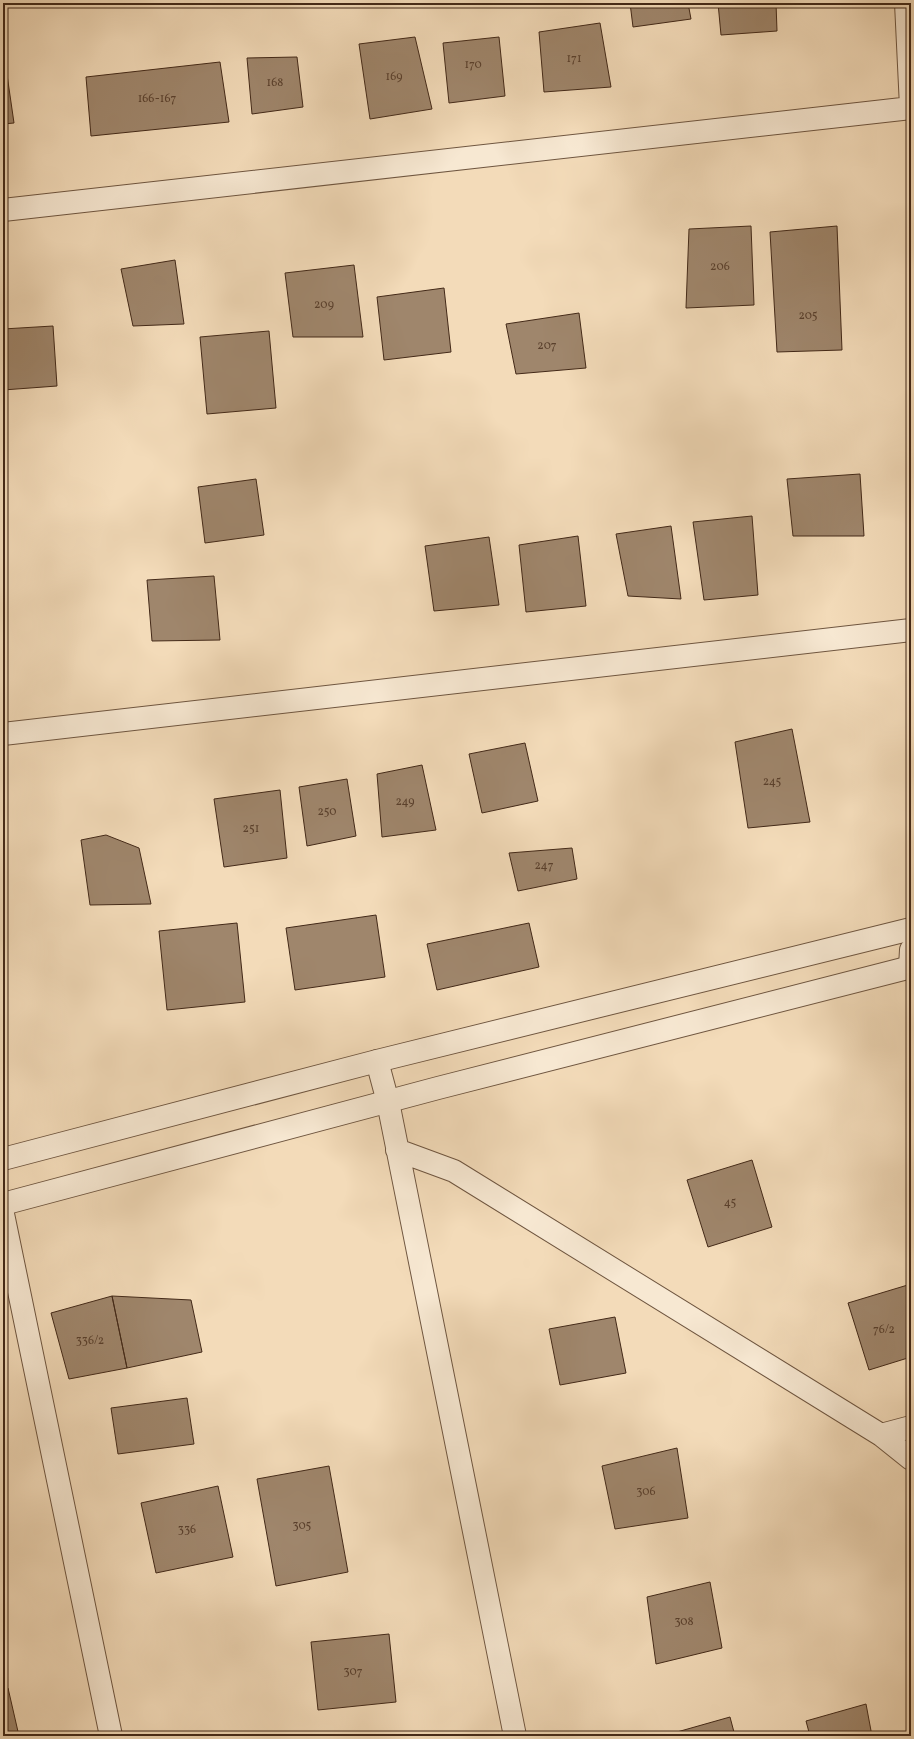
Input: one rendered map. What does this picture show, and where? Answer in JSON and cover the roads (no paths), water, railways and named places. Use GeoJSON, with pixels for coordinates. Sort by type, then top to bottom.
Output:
{"type":"FeatureCollection","features":[{"type":"Feature","properties":{"kind":"street"},"geometry":{"type":"LineString","coordinates":[[3,210],[911,107],[906,3]]}},
{"type":"Feature","properties":{"kind":"street"},"geometry":{"type":"LineString","coordinates":[[3,734],[911,630]]}},
{"type":"Feature","properties":{"kind":"street"},"geometry":{"type":"LineString","coordinates":[[3,1158],[377,1061],[911,929]]}},
{"type":"Feature","properties":{"kind":"street"},"geometry":{"type":"LineString","coordinates":[[3,1204],[911,962]]}},
{"type":"Feature","properties":{"kind":"street"},"geometry":{"type":"LineString","coordinates":[[377,1061],[388,1102],[515,1736]]}},
{"type":"Feature","properties":{"kind":"street"},"geometry":{"type":"LineString","coordinates":[[397,1150],[454,1171],[881,1435],[911,1459]]}},
{"type":"Feature","properties":{"kind":"street"},"geometry":{"type":"LineString","coordinates":[[3,1214],[111,1736]]}},
{"type":"Feature","properties":{"kind":"street"},"geometry":{"type":"LineString","coordinates":[[881,1435],[911,1427]]}}]}
